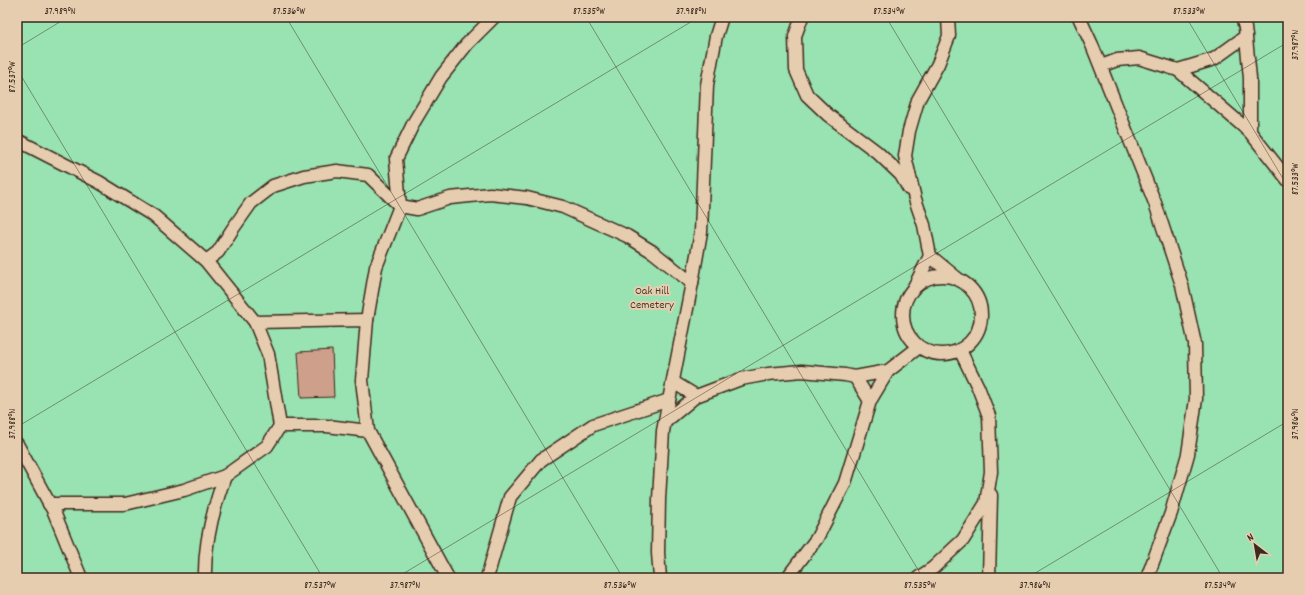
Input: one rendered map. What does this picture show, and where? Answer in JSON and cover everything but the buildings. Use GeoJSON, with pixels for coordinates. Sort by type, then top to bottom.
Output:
{"type":"FeatureCollection","features":[{"type":"Feature","properties":{"kind":"lane"},"geometry":{"type":"LineString","coordinates":[[448,578],[368,431],[362,380],[367,320],[376,267],[400,206],[396,159],[414,122],[441,77],[467,44],[494,17]]}},
{"type":"Feature","properties":{"kind":"lane"},"geometry":{"type":"LineString","coordinates":[[660,578],[658,553],[659,499],[663,431],[701,232],[707,85],[716,36],[722,17]]}},
{"type":"Feature","properties":{"kind":"lane"},"geometry":{"type":"LineString","coordinates":[[802,17],[795,36],[796,70],[807,95],[828,115],[877,152],[901,176],[915,199]]}},
{"type":"Feature","properties":{"kind":"lane"},"geometry":{"type":"LineString","coordinates":[[930,256],[971,289],[978,300],[982,313],[980,326],[975,337],[966,347],[955,352],[943,354],[930,353],[919,347],[911,338],[905,327],[904,314],[906,302],[930,256],[924,225],[915,199],[905,156],[918,100],[938,64],[949,36],[948,17]]}},
{"type":"Feature","properties":{"kind":"lane"},"geometry":{"type":"LineString","coordinates":[[1079,17],[1101,66],[1155,203],[1182,284],[1195,344],[1196,399],[1188,454],[1171,513],[1147,578]]}},
{"type":"Feature","properties":{"kind":"lane"},"geometry":{"type":"LineString","coordinates":[[1242,17],[1245,28],[1250,78],[1250,132]]}},
{"type":"Feature","properties":{"kind":"lane"},"geometry":{"type":"LineString","coordinates":[[1178,70],[1214,59],[1246,36]]}},
{"type":"Feature","properties":{"kind":"lane"},"geometry":{"type":"LineString","coordinates":[[1101,66],[1117,60],[1139,58],[1178,70],[1250,132],[1288,180]]}},
{"type":"Feature","properties":{"kind":"lane"},"geometry":{"type":"LineString","coordinates":[[17,140],[99,182],[154,216],[206,262],[255,322],[268,354],[280,426],[267,446],[225,476],[184,490],[125,504],[49,504]]}},
{"type":"Feature","properties":{"kind":"lane"},"geometry":{"type":"LineString","coordinates":[[206,262],[218,252],[251,203],[273,186],[304,176],[337,171],[368,175],[400,206],[417,209],[450,198],[490,194],[527,198],[563,207],[627,236],[653,252],[692,283]]}},
{"type":"Feature","properties":{"kind":"lane"},"geometry":{"type":"LineString","coordinates":[[912,291],[922,282],[935,277],[948,277],[961,281]]}},
{"type":"Feature","properties":{"kind":"lane"},"geometry":{"type":"LineString","coordinates":[[255,322],[367,320]]}},
{"type":"Feature","properties":{"kind":"lane"},"geometry":{"type":"LineString","coordinates":[[787,578],[817,538],[844,483],[870,401],[888,371],[919,347]]}},
{"type":"Feature","properties":{"kind":"lane"},"geometry":{"type":"LineString","coordinates":[[960,350],[978,387],[989,416],[991,472],[989,578]]}},
{"type":"Feature","properties":{"kind":"lane"},"geometry":{"type":"LineString","coordinates":[[665,422],[696,396],[741,379],[768,374],[802,371],[845,375],[855,378],[888,371]]}},
{"type":"Feature","properties":{"kind":"lane"},"geometry":{"type":"LineString","coordinates":[[855,378],[870,401]]}},
{"type":"Feature","properties":{"kind":"lane"},"geometry":{"type":"LineString","coordinates":[[672,382],[696,396]]}},
{"type":"Feature","properties":{"kind":"lane"},"geometry":{"type":"LineString","coordinates":[[487,578],[510,497],[541,460],[593,425],[669,400]]}},
{"type":"Feature","properties":{"kind":"lane"},"geometry":{"type":"LineString","coordinates":[[280,426],[327,426],[368,431]]}},
{"type":"Feature","properties":{"kind":"lane"},"geometry":{"type":"LineString","coordinates":[[17,444],[54,512],[81,578]]}},
{"type":"Feature","properties":{"kind":"lane"},"geometry":{"type":"LineString","coordinates":[[918,578],[934,568],[963,540],[986,503],[991,472]]}},
{"type":"Feature","properties":{"kind":"lane"},"geometry":{"type":"LineString","coordinates":[[205,578],[204,559],[214,506],[225,476]]}},
{"type":"Feature","properties":{"kind":"green space","name":"Oak Hill Cemetery"},"geometry":{"type":"Polygon","coordinates":[[[17,17],[1288,17],[1288,578],[17,578],[17,17]]]}}]}
